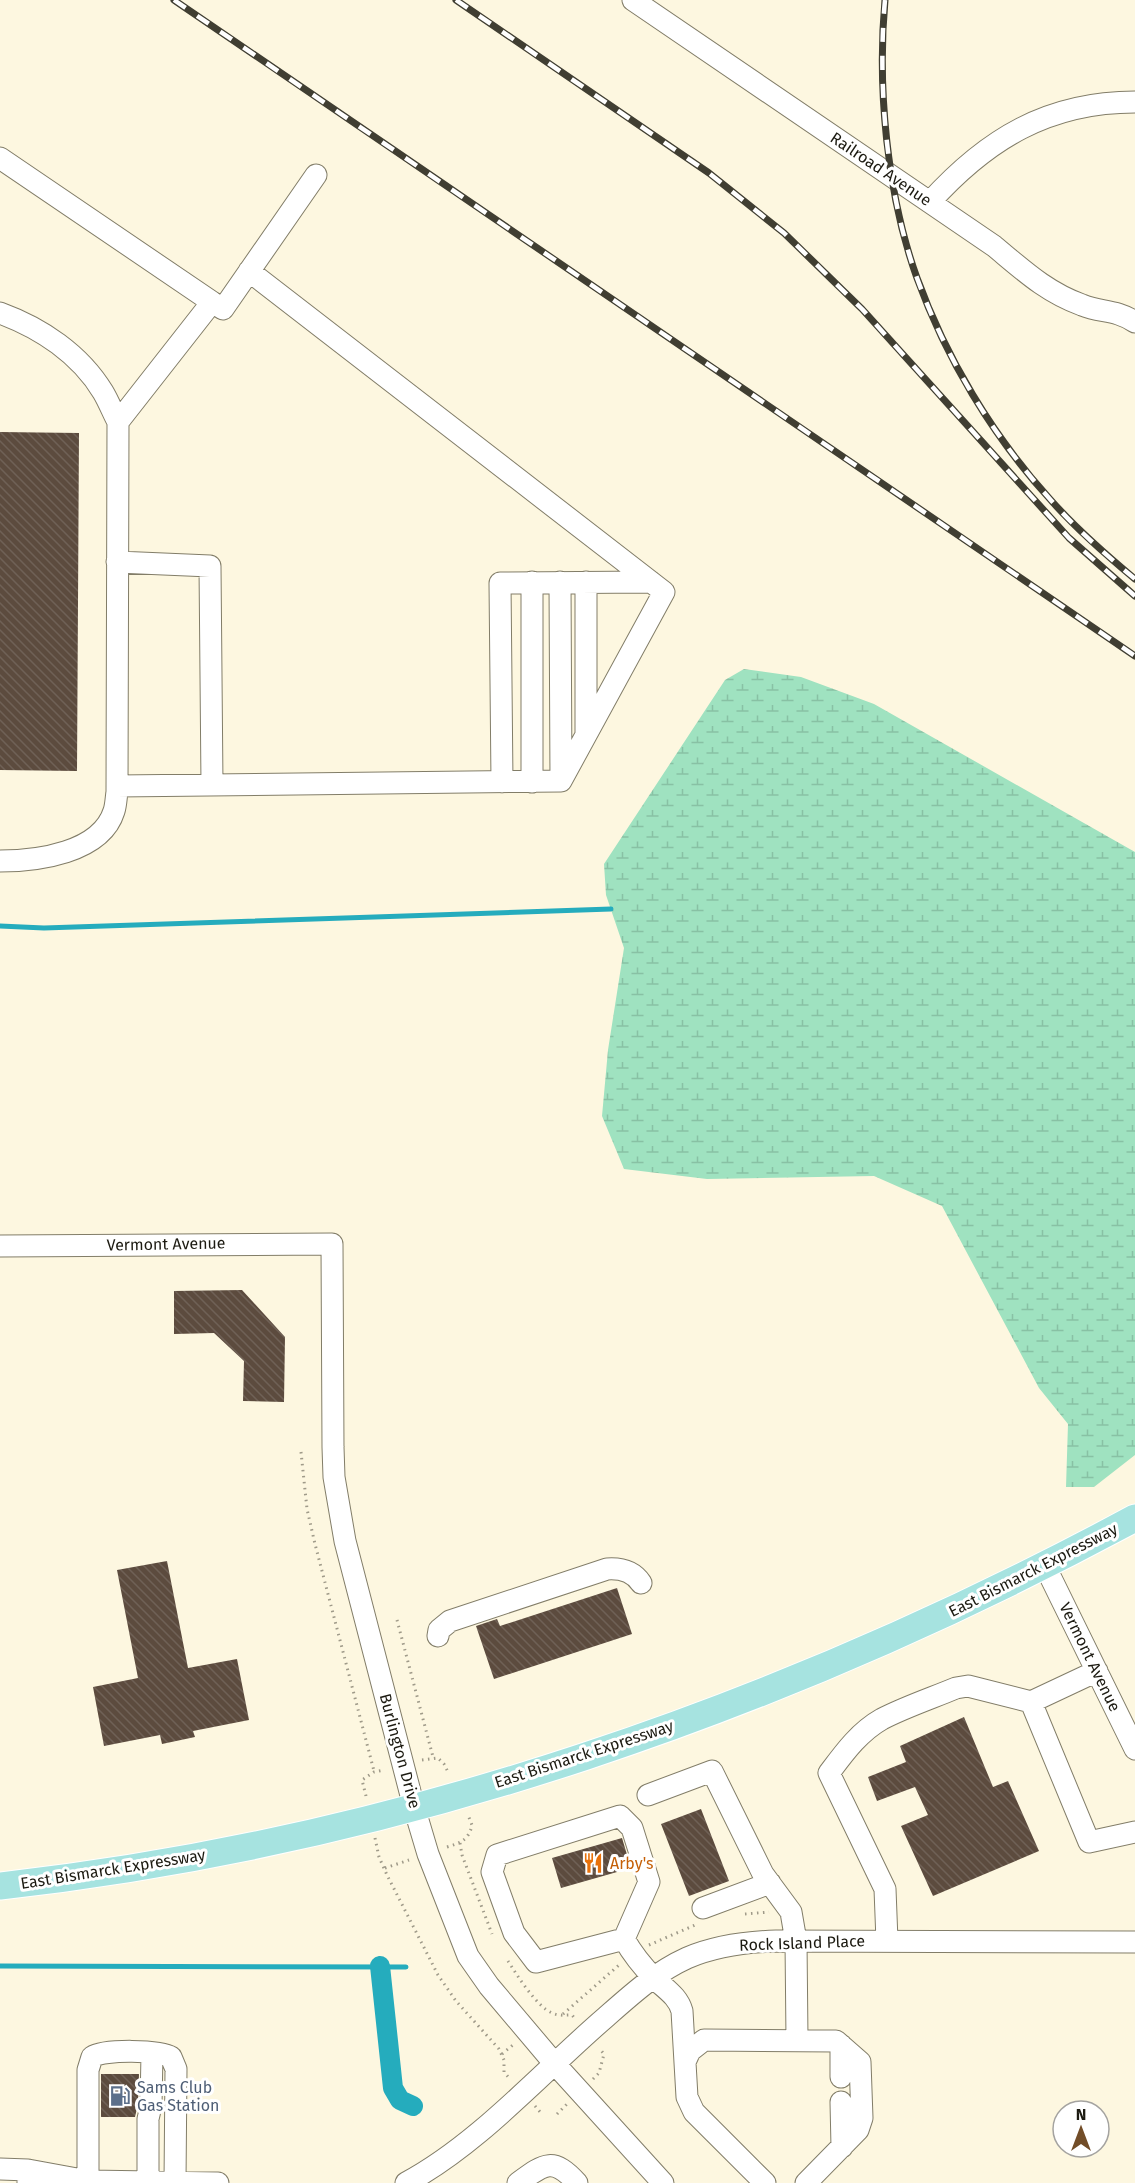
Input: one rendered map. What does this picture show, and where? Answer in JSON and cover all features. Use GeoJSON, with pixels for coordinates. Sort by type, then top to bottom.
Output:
{"type":"FeatureCollection","features":[{"type":"Feature","properties":{"kind":"main road","name":"East Bismarck Expressway"},"geometry":{"type":"LineString","coordinates":[[0,1886],[112,1871],[232,1850],[370,1819],[579,1758],[759,1694],[879,1643],[1045,1566],[1135,1518]]}},
{"type":"Feature","properties":{"kind":"street","name":"Railroad Avenue"},"geometry":{"type":"LineString","coordinates":[[633,0],[994,246],[1046,289],[1083,306],[1129,318]]}},
{"type":"Feature","properties":{"kind":"street"},"geometry":{"type":"LineString","coordinates":[[930,202],[975,158],[1028,123],[1077,108],[1135,102]]}},
{"type":"Feature","properties":{"kind":"street"},"geometry":{"type":"LineString","coordinates":[[0,158],[223,309],[316,175]]}},
{"type":"Feature","properties":{"kind":"street"},"geometry":{"type":"LineString","coordinates":[[249,271],[664,592],[561,781]]}},
{"type":"Feature","properties":{"kind":"street"},"geometry":{"type":"LineString","coordinates":[[118,422],[212,302]]}},
{"type":"Feature","properties":{"kind":"street"},"geometry":{"type":"LineString","coordinates":[[0,313],[51,338],[80,363],[103,392],[118,422],[117,786],[114,812],[103,830],[87,842],[44,858],[0,861]]}},
{"type":"Feature","properties":{"kind":"street"},"geometry":{"type":"LineString","coordinates":[[117,562],[210,566],[212,785]]}},
{"type":"Feature","properties":{"kind":"street"},"geometry":{"type":"LineString","coordinates":[[532,582],[532,782]]}},
{"type":"Feature","properties":{"kind":"street"},"geometry":{"type":"LineString","coordinates":[[560,582],[561,781]]}},
{"type":"Feature","properties":{"kind":"street"},"geometry":{"type":"LineString","coordinates":[[586,582],[586,735]]}},
{"type":"Feature","properties":{"kind":"street"},"geometry":{"type":"LineString","coordinates":[[502,782],[500,583],[651,582]]}},
{"type":"Feature","properties":{"kind":"street"},"geometry":{"type":"LineString","coordinates":[[117,786],[561,781]]}},
{"type":"Feature","properties":{"kind":"street","name":"Vermont Avenue"},"geometry":{"type":"LineString","coordinates":[[0,1246],[332,1244]]}},
{"type":"Feature","properties":{"kind":"street","name":"Burlington Drive"},"geometry":{"type":"LineString","coordinates":[[332,1244],[333,1447],[339,1508],[345,1541],[428,1854],[468,1956],[489,1986],[554,2063],[663,2183]]}},
{"type":"Feature","properties":{"kind":"street","name":"Vermont Avenue"},"geometry":{"type":"LineString","coordinates":[[1045,1566],[1135,1749]]}},
{"type":"Feature","properties":{"kind":"street"},"geometry":{"type":"LineString","coordinates":[[438,1636],[440,1630],[450,1621],[607,1569],[627,1571],[641,1583]]}},
{"type":"Feature","properties":{"kind":"street"},"geometry":{"type":"LineString","coordinates":[[887,1941],[885,1889],[829,1773],[851,1745],[881,1720],[956,1688],[968,1686],[1031,1702],[1097,1671]]}},
{"type":"Feature","properties":{"kind":"street"},"geometry":{"type":"LineString","coordinates":[[1031,1702],[1089,1842],[1135,1832]]}},
{"type":"Feature","properties":{"kind":"street"},"geometry":{"type":"LineString","coordinates":[[648,1795],[712,1771],[763,1874],[791,1912],[806,2039]]}},
{"type":"Feature","properties":{"kind":"street"},"geometry":{"type":"LineString","coordinates":[[620,1816],[632,1828],[650,1882],[624,1939],[536,1962],[514,1933],[492,1872],[497,1855],[620,1816]]}},
{"type":"Feature","properties":{"kind":"street"},"geometry":{"type":"LineString","coordinates":[[703,1908],[770,1883]]}},
{"type":"Feature","properties":{"kind":"street"},"geometry":{"type":"LineString","coordinates":[[624,1939],[633,1955],[679,2000],[682,2011],[687,2097],[694,2112],[765,2183]]}},
{"type":"Feature","properties":{"kind":"street","name":"Rock Island Place"},"geometry":{"type":"LineString","coordinates":[[406,2183],[475,2136],[554,2063],[653,1977],[689,1957],[720,1948],[757,1942],[1135,1942]]}},
{"type":"Feature","properties":{"kind":"street"},"geometry":{"type":"LineString","coordinates":[[685,2062],[690,2051],[704,2040],[806,2039],[836,2041],[860,2062],[862,2118],[858,2130],[806,2183]]}},
{"type":"Feature","properties":{"kind":"street"},"geometry":{"type":"LineString","coordinates":[[841,2045],[841,2077]]}},
{"type":"Feature","properties":{"kind":"street"},"geometry":{"type":"LineString","coordinates":[[88,2181],[88,2070],[92,2057],[105,2052],[161,2053],[171,2057],[176,2069],[175,2182]]}},
{"type":"Feature","properties":{"kind":"street"},"geometry":{"type":"LineString","coordinates":[[148,2181],[148,2119],[151,2106],[152,2053]]}},
{"type":"Feature","properties":{"kind":"street"},"geometry":{"type":"LineString","coordinates":[[841,2102],[842,2147]]}},
{"type":"Feature","properties":{"kind":"street"},"geometry":{"type":"LineString","coordinates":[[518,2183],[547,2165],[560,2167],[577,2183]]}},
{"type":"Feature","properties":{"kind":"street"},"geometry":{"type":"LineString","coordinates":[[0,2169],[28,2177],[88,2181],[218,2183]]}},
{"type":"Feature","properties":{"kind":"path"},"geometry":{"type":"LineString","coordinates":[[301,1452],[307,1509],[374,1772]]}},
{"type":"Feature","properties":{"kind":"path"},"geometry":{"type":"LineString","coordinates":[[397,1620],[433,1758]]}},
{"type":"Feature","properties":{"kind":"path"},"geometry":{"type":"LineString","coordinates":[[460,1843],[490,1930],[496,1940]]}},
{"type":"Feature","properties":{"kind":"path"},"geometry":{"type":"LineString","coordinates":[[385,1868],[408,1918],[442,1981],[456,2001],[499,2049],[504,2060],[504,2072],[541,2113]]}},
{"type":"Feature","properties":{"kind":"path"},"geometry":{"type":"LineString","coordinates":[[507,1959],[519,1978],[544,2007],[551,2013],[572,2015],[604,2054],[599,2073],[557,2114]]}},
{"type":"Feature","properties":{"kind":"green space"},"geometry":{"type":"Polygon","coordinates":[[[744,669],[801,677],[874,704],[1135,852],[1135,1455],[1094,1487],[1066,1487],[1068,1424],[1039,1388],[942,1206],[874,1176],[707,1179],[624,1169],[602,1116],[608,1050],[624,948],[606,895],[604,864],[725,680],[744,669]]]}},
{"type":"Feature","properties":{"kind":"building"},"geometry":{"type":"Polygon","coordinates":[[[0,432],[79,433],[77,771],[0,770],[0,432]]]}},
{"type":"Feature","properties":{"kind":"building"},"geometry":{"type":"Polygon","coordinates":[[[242,1290],[285,1337],[284,1402],[243,1401],[244,1361],[214,1333],[174,1334],[174,1291],[242,1290]]]}},
{"type":"Feature","properties":{"kind":"building"},"geometry":{"type":"Polygon","coordinates":[[[167,1561],[188,1668],[237,1659],[249,1720],[193,1731],[195,1737],[162,1744],[160,1735],[104,1746],[93,1687],[138,1678],[117,1570],[167,1561]]]}},
{"type":"Feature","properties":{"kind":"building"},"geometry":{"type":"Polygon","coordinates":[[[617,1588],[632,1634],[494,1679],[476,1626],[497,1619],[500,1626],[617,1588]]]}},
{"type":"Feature","properties":{"kind":"building"},"geometry":{"type":"Polygon","coordinates":[[[964,1717],[993,1787],[1008,1781],[1039,1851],[933,1896],[901,1826],[928,1815],[915,1787],[877,1801],[868,1777],[906,1762],[900,1746],[964,1717]]]}},
{"type":"Feature","properties":{"kind":"building"},"geometry":{"type":"Polygon","coordinates":[[[701,1809],[729,1881],[689,1896],[661,1824],[701,1809]]]}},
{"type":"Feature","properties":{"kind":"building","name":"Arby's"},"geometry":{"type":"Polygon","coordinates":[[[622,1838],[631,1868],[561,1888],[552,1858],[622,1838]]]}},
{"type":"Feature","properties":{"kind":"building","name":"Sams Club Gas Station"},"geometry":{"type":"Polygon","coordinates":[[[101,2074],[139,2074],[135,2117],[101,2117],[101,2074]]]}},
{"type":"Feature","properties":{"kind":"waterway"},"geometry":{"type":"LineString","coordinates":[[0,926],[44,928],[611,909]]}},
{"type":"Feature","properties":{"kind":"waterway"},"geometry":{"type":"LineString","coordinates":[[0,1966],[406,1967]]}},
{"type":"Feature","properties":{"kind":"waterway"},"geometry":{"type":"LineString","coordinates":[[380,1966],[393,2088],[400,2100],[413,2106]]}},
{"type":"Feature","properties":{"kind":"railway"},"geometry":{"type":"LineString","coordinates":[[174,0],[1135,656]]}},
{"type":"Feature","properties":{"kind":"railway"},"geometry":{"type":"LineString","coordinates":[[456,0],[709,173],[784,233],[862,309],[1069,538],[1135,596]]}},
{"type":"Feature","properties":{"kind":"railway"},"geometry":{"type":"LineString","coordinates":[[885,0],[882,68],[892,177],[907,246],[929,308],[956,366],[1008,448],[1069,520],[1135,579]]}},
{"type":"Feature","properties":{"kind":"place","name":"Arby's"},"geometry":{"type":"Point","coordinates":[593,1863]}},
{"type":"Feature","properties":{"kind":"place","name":"Sams Club Gas Station"},"geometry":{"type":"Point","coordinates":[120,2096]}}]}
